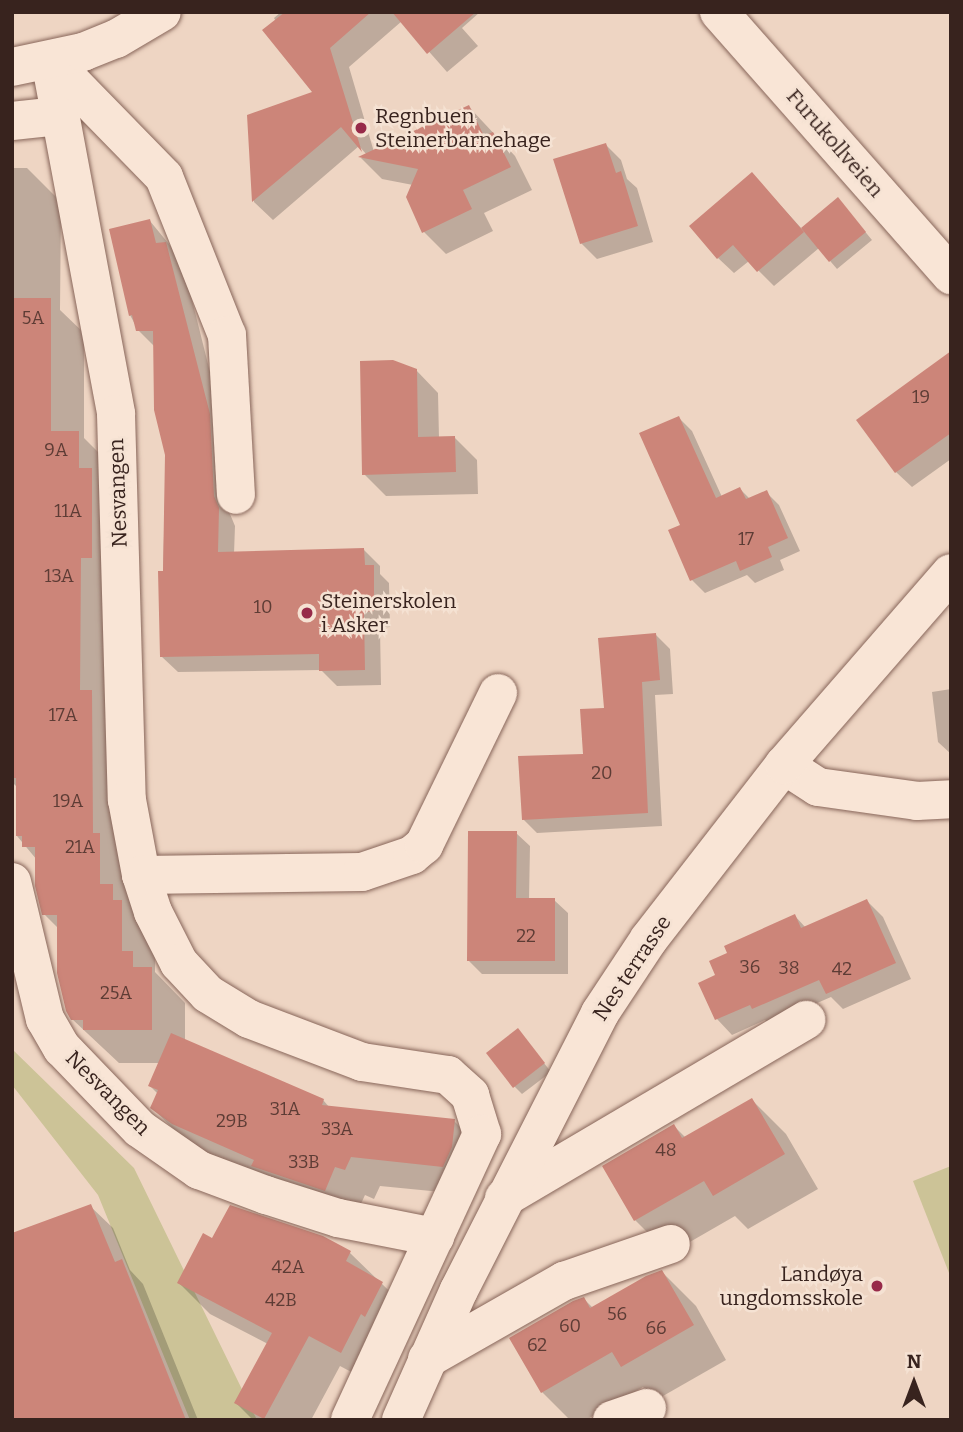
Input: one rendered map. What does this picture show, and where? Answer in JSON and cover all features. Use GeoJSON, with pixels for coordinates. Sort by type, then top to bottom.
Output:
{"type":"FeatureCollection","features":[{"type":"Feature","properties":{"kind":"street"},"geometry":{"type":"LineString","coordinates":[[12,67],[50,60],[116,39],[162,12]]}},
{"type":"Feature","properties":{"kind":"street","name":"Furukollveien"},"geometry":{"type":"LineString","coordinates":[[719,12],[951,275]]}},
{"type":"Feature","properties":{"kind":"street"},"geometry":{"type":"LineString","coordinates":[[50,60],[164,177],[227,335],[236,495]]}},
{"type":"Feature","properties":{"kind":"street","name":"Nesvangen"},"geometry":{"type":"LineString","coordinates":[[50,60],[116,414],[127,800],[141,875],[153,912],[179,963],[208,994],[249,1019],[362,1062],[447,1075],[470,1095],[482,1134],[350,1420]]}},
{"type":"Feature","properties":{"kind":"street"},"geometry":{"type":"LineString","coordinates":[[12,121],[60,116]]}},
{"type":"Feature","properties":{"kind":"street","name":"Nes terrasse"},"geometry":{"type":"LineString","coordinates":[[401,1420],[504,1198],[607,1002],[649,939],[784,765],[951,573]]}},
{"type":"Feature","properties":{"kind":"street"},"geometry":{"type":"LineString","coordinates":[[141,875],[362,872],[412,855],[424,845],[498,693]]}},
{"type":"Feature","properties":{"kind":"street"},"geometry":{"type":"LineString","coordinates":[[784,765],[818,787],[917,800],[951,799]]}},
{"type":"Feature","properties":{"kind":"street","name":"Nesvangen"},"geometry":{"type":"LineString","coordinates":[[12,882],[45,1019],[62,1048],[140,1129],[199,1170],[266,1195],[338,1218],[435,1237]]}},
{"type":"Feature","properties":{"kind":"street"},"geometry":{"type":"LineString","coordinates":[[504,1198],[806,1020]]}},
{"type":"Feature","properties":{"kind":"street"},"geometry":{"type":"LineString","coordinates":[[427,1359],[564,1281],[671,1244]]}},
{"type":"Feature","properties":{"kind":"shaded area"},"geometry":{"type":"Polygon","coordinates":[[[12,1049],[134,1168],[257,1420],[190,1420],[98,1195],[12,1085],[12,1049]]]}},
{"type":"Feature","properties":{"kind":"shaded area"},"geometry":{"type":"Polygon","coordinates":[[[951,1166],[951,1278],[913,1181],[951,1166]]]}},
{"type":"Feature","properties":{"kind":"building"},"geometry":{"type":"Polygon","coordinates":[[[285,12],[371,12],[330,48],[362,152],[341,127],[252,202],[247,115],[312,92],[262,30],[285,12]]]}},
{"type":"Feature","properties":{"kind":"building"},"geometry":{"type":"Polygon","coordinates":[[[392,12],[476,12],[427,54],[392,12]]]}},
{"type":"Feature","properties":{"kind":"building"},"geometry":{"type":"Polygon","coordinates":[[[469,105],[484,136],[493,132],[511,167],[463,190],[472,209],[422,233],[406,197],[418,169],[358,157],[469,105]]]}},
{"type":"Feature","properties":{"kind":"building"},"geometry":{"type":"Polygon","coordinates":[[[606,143],[616,173],[621,171],[638,226],[580,244],[553,159],[606,143]]]}},
{"type":"Feature","properties":{"kind":"building"},"geometry":{"type":"Polygon","coordinates":[[[752,172],[804,232],[757,272],[733,245],[717,259],[689,226],[752,172]]]}},
{"type":"Feature","properties":{"kind":"building"},"geometry":{"type":"Polygon","coordinates":[[[838,197],[866,232],[829,262],[801,228],[838,197]]]}},
{"type":"Feature","properties":{"kind":"building"},"geometry":{"type":"Polygon","coordinates":[[[150,219],[156,243],[166,242],[210,414],[214,496],[219,508],[218,552],[364,548],[365,565],[374,565],[374,611],[364,612],[365,670],[319,671],[319,654],[160,657],[158,571],[163,571],[165,455],[154,410],[153,331],[136,331],[132,315],[129,316],[109,229],[150,219]]]}},
{"type":"Feature","properties":{"kind":"building"},"geometry":{"type":"Polygon","coordinates":[[[12,298],[51,298],[51,431],[79,431],[79,468],[92,468],[92,558],[81,558],[80,690],[92,690],[93,833],[100,833],[100,884],[113,884],[113,900],[122,900],[122,951],[133,951],[133,967],[152,967],[152,1030],[83,1030],[83,1020],[71,1020],[66,1011],[57,973],[57,915],[42,915],[35,886],[35,847],[22,847],[22,836],[16,836],[16,778],[12,778],[12,298]]]}},
{"type":"Feature","properties":{"kind":"building"},"geometry":{"type":"Polygon","coordinates":[[[951,351],[951,433],[895,473],[856,420],[951,351]]]}},
{"type":"Feature","properties":{"kind":"building"},"geometry":{"type":"Polygon","coordinates":[[[393,360],[417,369],[418,437],[455,436],[456,472],[362,475],[360,361],[393,360]]]}},
{"type":"Feature","properties":{"kind":"building"},"geometry":{"type":"Polygon","coordinates":[[[679,416],[716,498],[740,487],[746,499],[767,490],[788,538],[768,547],[772,557],[740,571],[736,561],[690,581],[668,530],[680,525],[639,433],[679,416]]]}},
{"type":"Feature","properties":{"kind":"building"},"geometry":{"type":"Polygon","coordinates":[[[656,633],[660,680],[642,682],[648,813],[522,820],[518,756],[583,754],[580,709],[604,708],[598,638],[656,633]]]}},
{"type":"Feature","properties":{"kind":"building"},"geometry":{"type":"Polygon","coordinates":[[[468,831],[517,831],[516,898],[555,898],[555,961],[467,961],[468,831]]]}},
{"type":"Feature","properties":{"kind":"building"},"geometry":{"type":"Polygon","coordinates":[[[867,899],[896,963],[826,994],[819,980],[752,1009],[750,1005],[715,1020],[698,983],[715,975],[709,961],[727,953],[724,946],[795,914],[801,928],[867,899]]]}},
{"type":"Feature","properties":{"kind":"building"},"geometry":{"type":"Polygon","coordinates":[[[518,1028],[545,1063],[513,1088],[486,1053],[518,1028]]]}},
{"type":"Feature","properties":{"kind":"building"},"geometry":{"type":"Polygon","coordinates":[[[171,1033],[324,1099],[322,1105],[455,1119],[452,1147],[443,1167],[351,1157],[345,1170],[335,1167],[325,1191],[251,1166],[254,1160],[172,1124],[150,1108],[158,1090],[148,1086],[171,1033]]]}},
{"type":"Feature","properties":{"kind":"building"},"geometry":{"type":"Polygon","coordinates":[[[752,1098],[785,1154],[713,1196],[704,1181],[634,1221],[602,1166],[674,1124],[682,1138],[752,1098]]]}},
{"type":"Feature","properties":{"kind":"building"},"geometry":{"type":"Polygon","coordinates":[[[91,1204],[115,1262],[122,1259],[186,1420],[12,1420],[12,1233],[91,1204]]]}},
{"type":"Feature","properties":{"kind":"building"},"geometry":{"type":"Polygon","coordinates":[[[230,1205],[323,1236],[351,1251],[346,1261],[383,1282],[365,1317],[361,1314],[341,1353],[309,1336],[264,1419],[234,1403],[272,1333],[177,1283],[203,1233],[212,1238],[230,1205]]]}},
{"type":"Feature","properties":{"kind":"building"},"geometry":{"type":"Polygon","coordinates":[[[662,1270],[694,1325],[621,1367],[612,1352],[541,1393],[509,1338],[573,1301],[584,1297],[590,1308],[646,1276],[662,1270]]]}},
{"type":"Feature","properties":{"kind":"place","name":"Regnbuen Steinerbarnehage"},"geometry":{"type":"Point","coordinates":[361,128]}},
{"type":"Feature","properties":{"kind":"place","name":"Steinerskolen i Asker"},"geometry":{"type":"Point","coordinates":[307,613]}},
{"type":"Feature","properties":{"kind":"place","name":"Landøya ungdomsskole"},"geometry":{"type":"Point","coordinates":[877,1286]}}]}
